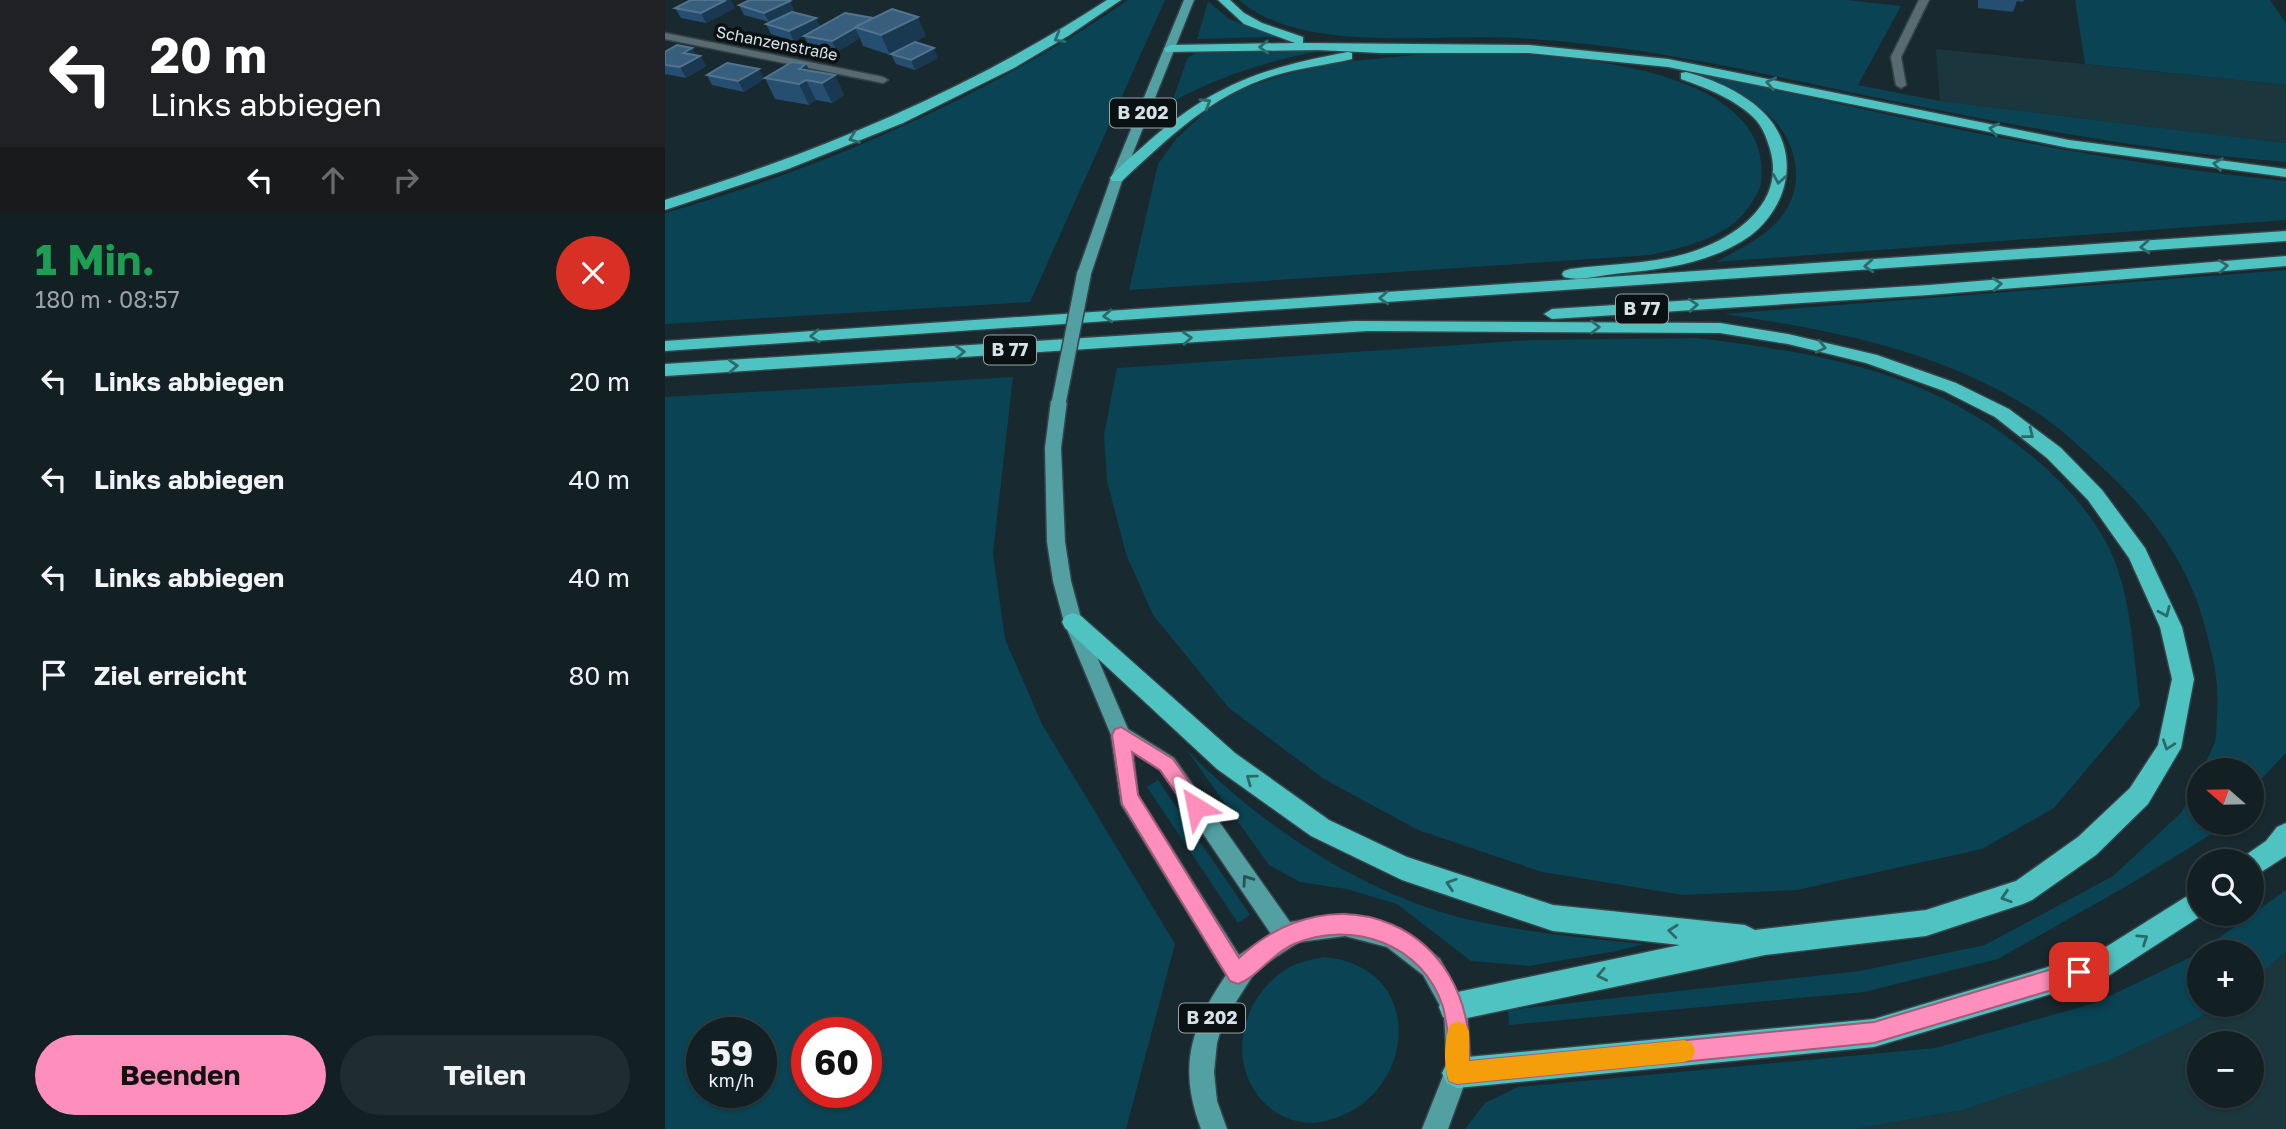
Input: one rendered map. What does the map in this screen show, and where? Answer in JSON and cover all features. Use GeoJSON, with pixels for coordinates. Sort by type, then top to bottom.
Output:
{"type":"FeatureCollection","features":[{"type":"Feature","properties":{"kind":"highway"},"geometry":{"type":"LineString","coordinates":[[665,205],[796,160],[950,96],[1071,31],[1115,0]]}},
{"type":"Feature","properties":{"kind":"highway"},"geometry":{"type":"LineString","coordinates":[[1224,0],[1245,20],[1318,46]]}},
{"type":"Feature","properties":{"kind":"highway"},"geometry":{"type":"LineString","coordinates":[[1170,49],[1318,46],[1381,49],[1529,49],[1668,63],[1890,110],[2069,144],[2286,173]]}},
{"type":"Feature","properties":{"kind":"highway"},"geometry":{"type":"LineString","coordinates":[[1117,178],[1193,110],[1223,92],[1256,77],[1288,68],[1381,49]]}},
{"type":"Feature","properties":{"kind":"highway"},"geometry":{"type":"LineString","coordinates":[[1452,293],[1691,258],[1734,240],[1753,226],[1773,202],[1781,179],[1781,155],[1758,114],[1725,93],[1691,78],[1626,60]]}},
{"type":"Feature","properties":{"kind":"highway","name":"B 77"},"geometry":{"type":"LineString","coordinates":[[665,346],[2286,236]]}},
{"type":"Feature","properties":{"kind":"highway","name":"B 77"},"geometry":{"type":"LineString","coordinates":[[665,370],[1797,299],[2286,261]]}},
{"type":"Feature","properties":{"kind":"highway"},"geometry":{"type":"LineString","coordinates":[[1355,326],[1720,328],[1788,339],[1871,359],[1950,387],[2002,413],[2054,453],[2087,487],[2139,554],[2171,626],[2183,679],[2169,748],[2139,796],[2087,846],[2023,891],[1926,923],[1765,941],[1453,1007]]}},
{"type":"Feature","properties":{"kind":"highway"},"geometry":{"type":"LineString","coordinates":[[1073,622],[1226,761],[1320,828],[1402,868],[1553,918],[1765,941]]}},
{"type":"Feature","properties":{"kind":"highway"},"geometry":{"type":"LineString","coordinates":[[2264,858],[2275,850],[2286,835]]}},
{"type":"Feature","properties":{"kind":"highway"},"geometry":{"type":"LineString","coordinates":[[1457,1073],[1874,1032],[2105,964],[2187,910]]}},
{"type":"Feature","properties":{"kind":"main road","name":"B 202"},"geometry":{"type":"LineString","coordinates":[[1189,0],[1117,178],[1083,274],[1059,401],[1053,448],[1053,496],[1062,581],[1073,622],[1121,735],[1128,797],[1238,974]]}},
{"type":"Feature","properties":{"kind":"main road"},"geometry":{"type":"LineString","coordinates":[[1121,735],[1167,764],[1286,936]]}},
{"type":"Feature","properties":{"kind":"main road","name":"B 202"},"geometry":{"type":"LineString","coordinates":[[1214,1129],[1201,1084],[1209,1025],[1220,998],[1238,974],[1260,952],[1286,936],[1315,926],[1344,923],[1372,927],[1399,938],[1422,955],[1435,971],[1453,1007],[1459,1039],[1457,1073],[1448,1107],[1435,1129]]}},
{"type":"Feature","properties":{"kind":"street"},"geometry":{"type":"LineString","coordinates":[[1901,85],[1896,57],[1924,0]]}},
{"type":"Feature","properties":{"kind":"street","name":"Schanzenstraße"},"geometry":{"type":"LineString","coordinates":[[665,36],[883,80]]}},
{"type":"Feature","properties":{"kind":"shaded area"},"geometry":{"type":"Polygon","coordinates":[[[1128,0],[1165,0],[1030,302],[665,324],[665,213],[785,174],[906,125],[1021,66],[1128,0]]]}},
{"type":"Feature","properties":{"kind":"shaded area"},"geometry":{"type":"Polygon","coordinates":[[[1239,0],[1848,0],[1901,6],[1858,85],[1940,101],[2286,143],[2286,162],[2181,151],[2076,135],[1736,68],[1604,46],[1514,38],[1370,38],[1332,35],[1297,28],[1265,17],[1239,0]]]}},
{"type":"Feature","properties":{"kind":"shaded area"},"geometry":{"type":"Polygon","coordinates":[[[2075,0],[2270,0],[2286,23],[2286,85],[2085,64],[2075,0]]]}},
{"type":"Feature","properties":{"kind":"shaded area"},"geometry":{"type":"Polygon","coordinates":[[[1208,1],[1229,19],[1276,37],[1197,39],[1208,1]]]}},
{"type":"Feature","properties":{"kind":"shaded area"},"geometry":{"type":"Polygon","coordinates":[[[1334,48],[1251,68],[1172,102],[1188,57],[1199,52],[1334,48]]]}},
{"type":"Feature","properties":{"kind":"shaded area"},"geometry":{"type":"Polygon","coordinates":[[[1936,49],[2286,85],[2286,143],[1940,101],[1936,49]]]}},
{"type":"Feature","properties":{"kind":"shaded area"},"geometry":{"type":"Polygon","coordinates":[[[1435,53],[1579,59],[1635,69],[1687,84],[1729,108],[1755,140],[1760,188],[1743,214],[1721,232],[1694,244],[1651,255],[1129,290],[1158,164],[1176,139],[1206,111],[1243,89],[1280,76],[1332,63],[1435,53]]]}},
{"type":"Feature","properties":{"kind":"shaded area"},"geometry":{"type":"Polygon","coordinates":[[[1684,69],[2058,149],[2286,181],[2286,220],[1716,262],[1762,235],[1784,214],[1795,189],[1793,154],[1785,135],[1773,119],[1758,106],[1722,85],[1684,69]]]}},
{"type":"Feature","properties":{"kind":"shaded area"},"geometry":{"type":"Polygon","coordinates":[[[2286,270],[2286,753],[2265,775],[2265,758],[2208,758],[2215,741],[2216,680],[2205,627],[2190,583],[2154,524],[2124,488],[2061,430],[1995,388],[1921,357],[1843,335],[1724,314],[2286,270]]]}},
{"type":"Feature","properties":{"kind":"shaded area"},"geometry":{"type":"Polygon","coordinates":[[[1698,338],[1833,360],[1916,386],[1995,428],[2044,467],[2086,511],[2110,550],[2123,587],[2131,626],[2140,706],[2054,808],[1982,849],[1797,890],[1683,895],[1542,872],[1418,830],[1324,779],[1229,708],[1153,615],[1126,554],[1107,481],[1104,435],[1117,368],[1531,340],[1698,338]]]}},
{"type":"Feature","properties":{"kind":"shaded area"},"geometry":{"type":"Polygon","coordinates":[[[1013,377],[993,553],[1005,639],[1042,724],[1175,944],[1126,1129],[665,1129],[665,397],[1013,377]]]}},
{"type":"Feature","properties":{"kind":"shaded area"},"geometry":{"type":"Polygon","coordinates":[[[1186,749],[1247,805],[1282,831],[1357,877],[1396,896],[1475,921],[1559,935],[1644,944],[1529,966],[1471,961],[1397,904],[1346,889],[1300,882],[1269,865],[1186,749]]]}},
{"type":"Feature","properties":{"kind":"shaded area"},"geometry":{"type":"Polygon","coordinates":[[[1158,780],[1250,915],[1238,923],[1147,787],[1158,780]]]}},
{"type":"Feature","properties":{"kind":"shaded area"},"geometry":{"type":"Polygon","coordinates":[[[2187,801],[2187,835],[2210,835],[1998,959],[1864,992],[1509,1025],[1508,1010],[1860,971],[1985,945],[2113,876],[2182,812],[2187,801]]]}},
{"type":"Feature","properties":{"kind":"shaded area"},"geometry":{"type":"Polygon","coordinates":[[[2286,890],[2286,951],[2264,971],[2264,940],[2216,940],[2236,926],[2264,926],[2264,906],[2286,890]]]}},
{"type":"Feature","properties":{"kind":"shaded area"},"geometry":{"type":"Polygon","coordinates":[[[2286,951],[2286,1129],[1855,1129],[1963,1110],[2109,1060],[2202,1017],[2264,1017],[2264,971],[2286,951]]]}},
{"type":"Feature","properties":{"kind":"shaded area"},"geometry":{"type":"Polygon","coordinates":[[[1323,957],[1358,966],[1381,983],[1395,1007],[1399,1034],[1393,1062],[1379,1088],[1356,1109],[1325,1121],[1303,1122],[1276,1112],[1256,1093],[1242,1056],[1243,1037],[1247,1018],[1268,985],[1292,966],[1323,957]]]}},
{"type":"Feature","properties":{"kind":"shaded area"},"geometry":{"type":"Polygon","coordinates":[[[2187,959],[2187,1017],[2201,1017],[2110,1060],[1963,1110],[1855,1129],[1465,1129],[1485,1103],[1518,1087],[1935,1048],[2095,1003],[2187,959]]]}},
{"type":"Feature","properties":{"kind":"building"},"geometry":{"type":"Polygon","coordinates":[[[691,0],[726,0],[701,13],[675,8],[691,0]]]}},
{"type":"Feature","properties":{"kind":"building"},"geometry":{"type":"Polygon","coordinates":[[[750,0],[790,1],[764,13],[739,5],[750,0]]]}},
{"type":"Feature","properties":{"kind":"building"},"geometry":{"type":"Polygon","coordinates":[[[892,9],[918,17],[881,35],[855,27],[892,9]]]}},
{"type":"Feature","properties":{"kind":"building"},"geometry":{"type":"Polygon","coordinates":[[[792,12],[816,18],[789,31],[766,24],[792,12]]]}},
{"type":"Feature","properties":{"kind":"building"},"geometry":{"type":"Polygon","coordinates":[[[845,13],[873,18],[832,41],[804,36],[845,13]]]}},
{"type":"Feature","properties":{"kind":"building"},"geometry":{"type":"Polygon","coordinates":[[[915,42],[934,48],[911,60],[891,54],[915,42]]]}},
{"type":"Feature","properties":{"kind":"building"},"geometry":{"type":"Polygon","coordinates":[[[677,45],[692,48],[683,53],[700,56],[680,67],[665,65],[665,52],[677,45]]]}},
{"type":"Feature","properties":{"kind":"building"},"geometry":{"type":"Polygon","coordinates":[[[792,62],[806,64],[799,69],[835,75],[822,83],[806,80],[799,84],[765,78],[792,62]]]}},
{"type":"Feature","properties":{"kind":"building"},"geometry":{"type":"Polygon","coordinates":[[[727,63],[759,69],[738,81],[707,75],[727,63]]]}},
{"type":"Feature","properties":{"kind":"slow traffic"},"geometry":{"type":"LineString","coordinates":[[1458,1032],[1457,1073],[1684,1051]]}},
{"type":"Feature","properties":{"kind":"route"},"geometry":{"type":"LineString","coordinates":[[1196,807],[1167,764],[1121,735],[1128,797],[1238,974],[1260,952],[1286,936],[1315,926],[1344,923],[1372,927],[1399,938],[1422,955],[1441,979],[1453,1007],[1459,1039],[1457,1073],[1874,1032],[2079,972]]}}]}
